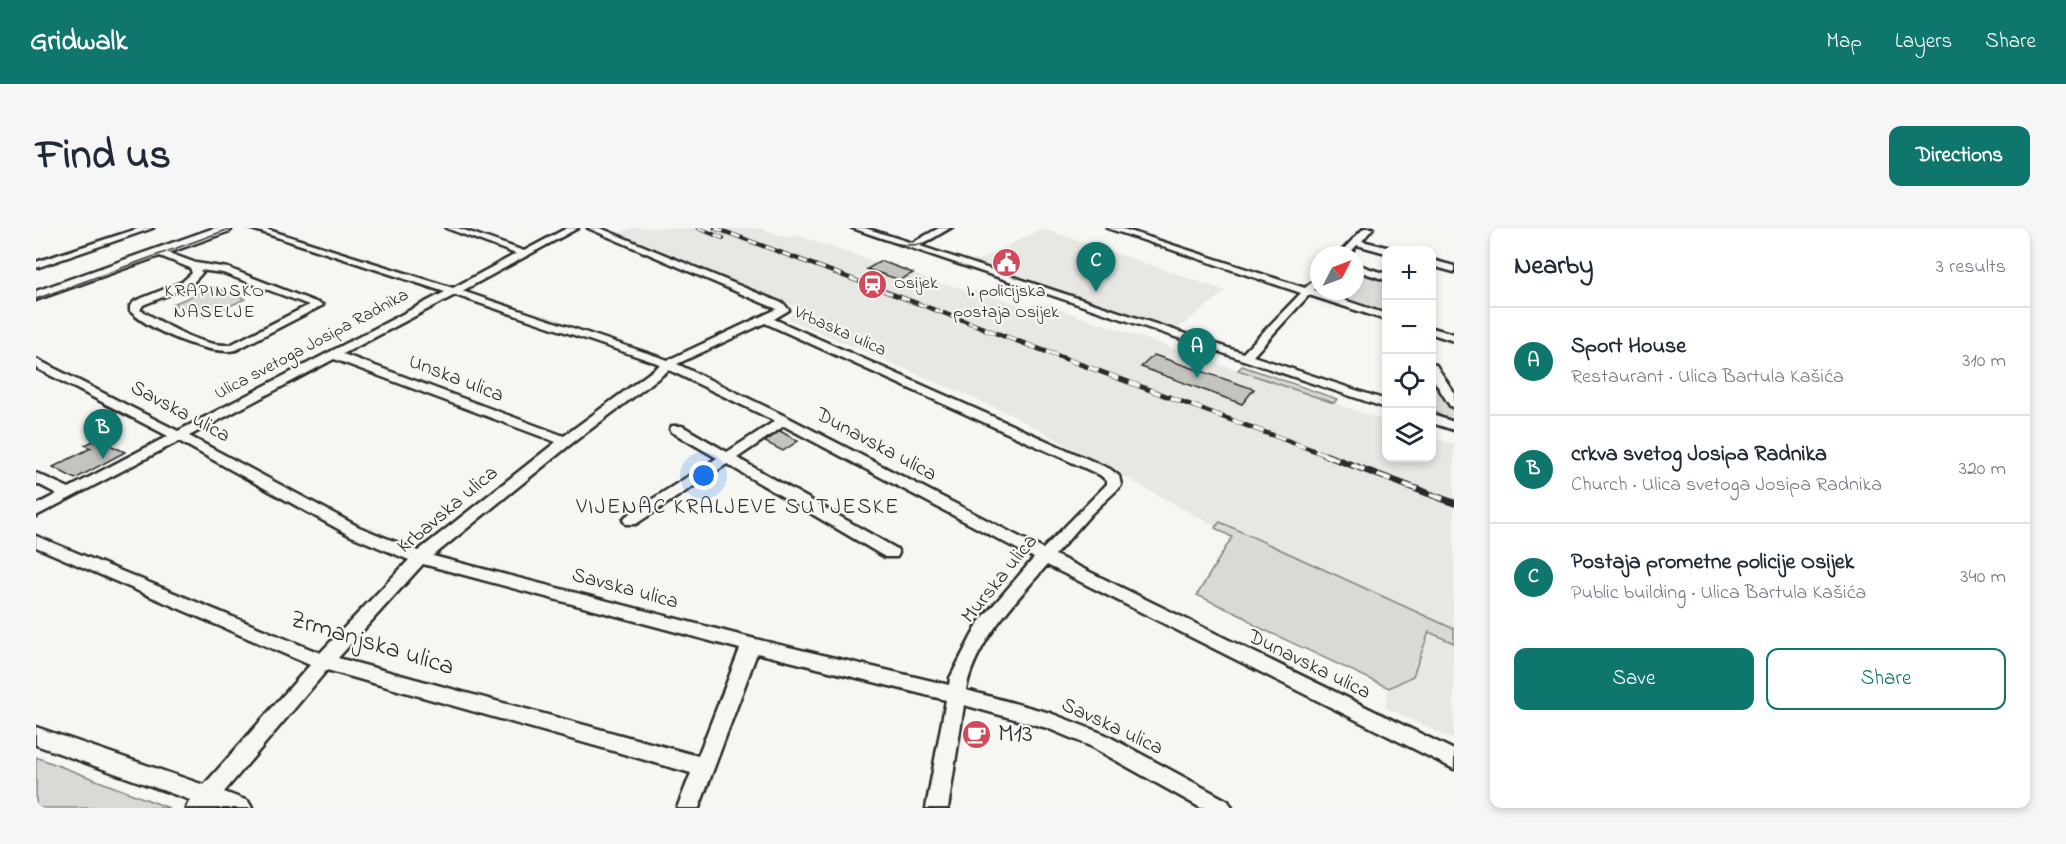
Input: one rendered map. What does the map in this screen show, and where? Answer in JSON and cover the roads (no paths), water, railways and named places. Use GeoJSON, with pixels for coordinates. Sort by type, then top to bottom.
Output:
{"type":"FeatureCollection","features":[{"type":"Feature","properties":{"kind":"main road"},"geometry":{"type":"LineString","coordinates":[[36,296],[226,228]]}},
{"type":"Feature","properties":{"kind":"street"},"geometry":{"type":"LineString","coordinates":[[36,265],[149,228]]}},
{"type":"Feature","properties":{"kind":"street","name":"Dunavska ulica"},"geometry":{"type":"LineString","coordinates":[[253,228],[453,291],[669,364],[784,421],[1044,557],[1454,760]]}},
{"type":"Feature","properties":{"kind":"street"},"geometry":{"type":"LineString","coordinates":[[450,228],[524,254]]}},
{"type":"Feature","properties":{"kind":"street","name":"Ulica svetoga Josipa Radnika"},"geometry":{"type":"LineString","coordinates":[[36,512],[574,228]]}},
{"type":"Feature","properties":{"kind":"street","name":"Vrbaska ulica"},"geometry":{"type":"LineString","coordinates":[[592,228],[784,309],[783,312],[768,320]]}},
{"type":"Feature","properties":{"kind":"street"},"geometry":{"type":"LineString","coordinates":[[856,228],[1382,403]]}},
{"type":"Feature","properties":{"kind":"street"},"geometry":{"type":"LineString","coordinates":[[912,247],[946,228]]}},
{"type":"Feature","properties":{"kind":"street"},"geometry":{"type":"LineString","coordinates":[[1111,228],[1382,316]]}},
{"type":"Feature","properties":{"kind":"street"},"geometry":{"type":"LineString","coordinates":[[1351,246],[1369,228]]}},
{"type":"Feature","properties":{"kind":"street"},"geometry":{"type":"LineString","coordinates":[[1355,242],[1382,249]]}},
{"type":"Feature","properties":{"kind":"street"},"geometry":{"type":"LineString","coordinates":[[158,252],[195,271],[216,269],[318,305],[226,350],[189,338],[135,311],[135,306],[139,303],[186,284],[195,271]]}},
{"type":"Feature","properties":{"kind":"street"},"geometry":{"type":"LineString","coordinates":[[1436,264],[1454,269]]}},
{"type":"Feature","properties":{"kind":"street"},"geometry":{"type":"LineString","coordinates":[[1364,270],[1382,276]]}},
{"type":"Feature","properties":{"kind":"street"},"geometry":{"type":"LineString","coordinates":[[1246,357],[1310,288]]}},
{"type":"Feature","properties":{"kind":"street","name":"Vrbaska ulica"},"geometry":{"type":"LineString","coordinates":[[768,320],[1105,472]]}},
{"type":"Feature","properties":{"kind":"street","name":"Krbavska ulica"},"geometry":{"type":"LineString","coordinates":[[203,802],[324,661],[420,558],[566,441],[669,364],[768,320]]}},
{"type":"Feature","properties":{"kind":"street"},"geometry":{"type":"LineString","coordinates":[[1436,333],[1454,338]]}},
{"type":"Feature","properties":{"kind":"street","name":"Unska ulica"},"geometry":{"type":"LineString","coordinates":[[332,354],[566,441]]}},
{"type":"Feature","properties":{"kind":"street","name":"Savska ulica"},"geometry":{"type":"LineString","coordinates":[[36,363],[179,436],[354,531],[420,558],[751,645],[957,695],[1050,722],[1097,740],[1221,808]]}},
{"type":"Feature","properties":{"kind":"street"},"geometry":{"type":"LineString","coordinates":[[1436,376],[1454,403]]}},
{"type":"Feature","properties":{"kind":"street"},"geometry":{"type":"LineString","coordinates":[[1436,420],[1454,426]]}},
{"type":"Feature","properties":{"kind":"street"},"geometry":{"type":"LineString","coordinates":[[631,520],[784,421]]}},
{"type":"Feature","properties":{"kind":"street"},"geometry":{"type":"LineString","coordinates":[[677,429],[891,553]]}},
{"type":"Feature","properties":{"kind":"street","name":"Murska ulica"},"geometry":{"type":"LineString","coordinates":[[937,808],[959,678],[985,627],[1044,557],[1086,511],[1114,485],[1114,479],[1105,472]]}},
{"type":"Feature","properties":{"kind":"street"},"geometry":{"type":"LineString","coordinates":[[36,477],[69,494]]}},
{"type":"Feature","properties":{"kind":"street","name":"Zrmanjska ulica"},"geometry":{"type":"LineString","coordinates":[[36,541],[300,654],[703,767]]}},
{"type":"Feature","properties":{"kind":"street"},"geometry":{"type":"LineString","coordinates":[[688,808],[751,645]]}},
{"type":"Feature","properties":{"kind":"street"},"geometry":{"type":"LineString","coordinates":[[36,736],[203,802],[241,808]]}},
{"type":"Feature","properties":{"kind":"tram line"},"geometry":{"type":"LineString","coordinates":[[36,299],[232,228]]}},
{"type":"Feature","properties":{"kind":"tram line"},"geometry":{"type":"LineString","coordinates":[[849,228],[905,245],[924,243],[954,228]]}},
{"type":"Feature","properties":{"kind":"railway"},"geometry":{"type":"LineString","coordinates":[[698,228],[723,238]]}},
{"type":"Feature","properties":{"kind":"railway"},"geometry":{"type":"LineString","coordinates":[[715,228],[989,330]]}},
{"type":"Feature","properties":{"kind":"railway"},"geometry":{"type":"LineString","coordinates":[[985,329],[1329,456]]}},
{"type":"Feature","properties":{"kind":"railway"},"geometry":{"type":"LineString","coordinates":[[1325,455],[1454,503]]}},
{"type":"Feature","properties":{"kind":"place","name":"I. policijska postaja Osijek"},"geometry":{"type":"Point","coordinates":[1006,263]}},
{"type":"Feature","properties":{"kind":"place","name":"Osijek"},"geometry":{"type":"Point","coordinates":[873,284]}},
{"type":"Feature","properties":{"kind":"place","name":"Postaja prometne policije Osijek"},"geometry":{"type":"Point","coordinates":[1096,292]}},
{"type":"Feature","properties":{"kind":"place","name":"Sport House"},"geometry":{"type":"Point","coordinates":[1197,378]}},
{"type":"Feature","properties":{"kind":"place","name":"crkva svetog Josipa Radnika"},"geometry":{"type":"Point","coordinates":[103,459]}},
{"type":"Feature","properties":{"kind":"place","name":"M13"},"geometry":{"type":"Point","coordinates":[977,735]}},
{"type":"Feature","properties":{"kind":"district","name":"KRAPINSKO NASELJE"},"geometry":{"type":"Point","coordinates":[215,302]}},
{"type":"Feature","properties":{"kind":"district","name":"VIJENAC KRALJEVE SUTJESKE"},"geometry":{"type":"Point","coordinates":[738,508]}}]}
